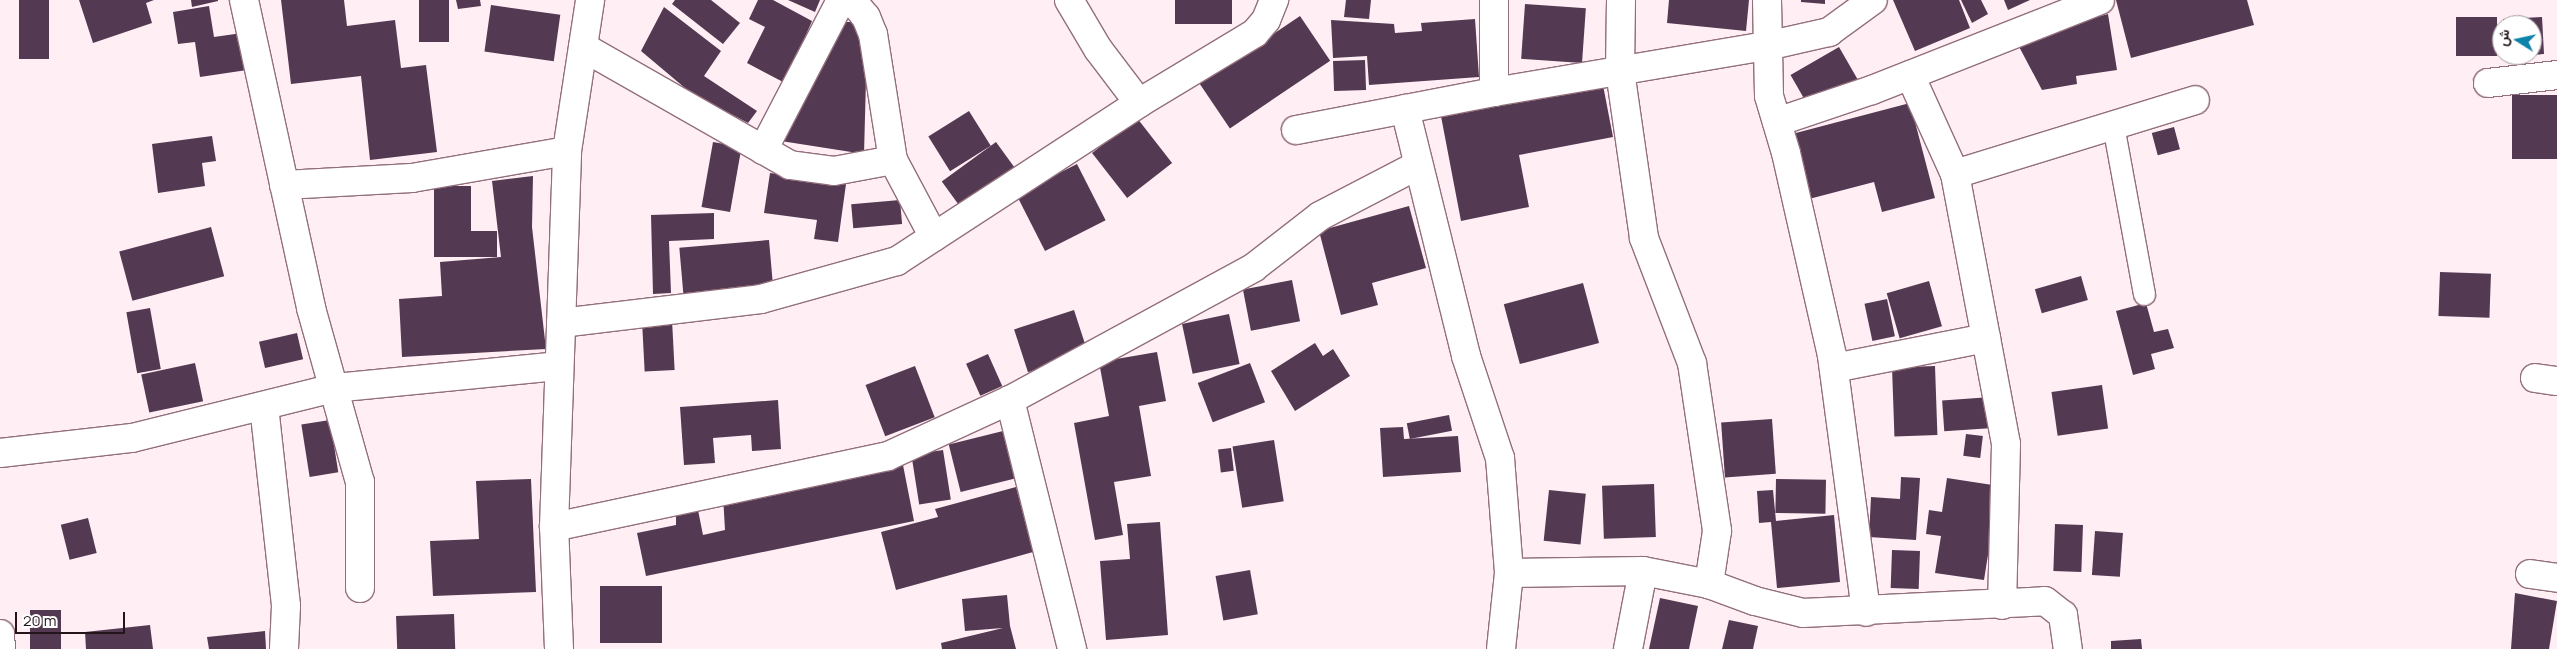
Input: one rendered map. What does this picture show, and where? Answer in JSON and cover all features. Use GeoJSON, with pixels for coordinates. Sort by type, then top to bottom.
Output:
{"type":"FeatureCollection","features":[{"type":"Feature","properties":{"kind":"street"},"geometry":{"type":"LineString","coordinates":[[244,0],[310,308],[360,482],[360,588]]}},
{"type":"Feature","properties":{"kind":"street"},"geometry":{"type":"LineString","coordinates":[[559,649],[554,527],[567,151],[590,0]]}},
{"type":"Feature","properties":{"kind":"street"},"geometry":{"type":"LineString","coordinates":[[764,150],[842,0]]}},
{"type":"Feature","properties":{"kind":"street"},"geometry":{"type":"LineString","coordinates":[[852,0],[866,17],[873,34],[893,160],[934,237]]}},
{"type":"Feature","properties":{"kind":"street"},"geometry":{"type":"LineString","coordinates":[[1069,0],[1098,49],[1140,103]]}},
{"type":"Feature","properties":{"kind":"street"},"geometry":{"type":"LineString","coordinates":[[561,323],[761,299],[897,261],[1140,103],[1255,33],[1266,20],[1274,0]]}},
{"type":"Feature","properties":{"kind":"street"},"geometry":{"type":"LineString","coordinates":[[1494,0],[1494,92]]}},
{"type":"Feature","properties":{"kind":"street"},"geometry":{"type":"LineString","coordinates":[[1621,0],[1620,71],[1644,238],[1692,363],[1717,531],[1709,584]]}},
{"type":"Feature","properties":{"kind":"street"},"geometry":{"type":"LineString","coordinates":[[1767,0],[1769,96],[1777,122],[1834,368],[1866,612]]}},
{"type":"Feature","properties":{"kind":"street"},"geometry":{"type":"LineString","coordinates":[[1296,130],[1494,92],[1768,46],[1829,32],[1873,0]]}},
{"type":"Feature","properties":{"kind":"street"},"geometry":{"type":"LineString","coordinates":[[1777,122],[1910,75],[2100,0]]}},
{"type":"Feature","properties":{"kind":"street"},"geometry":{"type":"LineString","coordinates":[[583,47],[790,165],[834,171],[893,160]]}},
{"type":"Feature","properties":{"kind":"street"},"geometry":{"type":"LineString","coordinates":[[1910,75],[1955,174],[2006,444],[2002,605]]}},
{"type":"Feature","properties":{"kind":"street"},"geometry":{"type":"LineString","coordinates":[[2488,83],[2557,75]]}},
{"type":"Feature","properties":{"kind":"street"},"geometry":{"type":"LineString","coordinates":[[1955,174],[2195,100]]}},
{"type":"Feature","properties":{"kind":"street"},"geometry":{"type":"LineString","coordinates":[[1405,109],[1416,166],[1466,356],[1500,458],[1509,573],[1502,649]]}},
{"type":"Feature","properties":{"kind":"street"},"geometry":{"type":"LineString","coordinates":[[284,185],[412,178],[567,151]]}},
{"type":"Feature","properties":{"kind":"street"},"geometry":{"type":"LineString","coordinates":[[554,527],[888,456],[1010,400],[1254,268],[1320,216],[1416,166]]}},
{"type":"Feature","properties":{"kind":"street"},"geometry":{"type":"LineString","coordinates":[[1834,368],[1986,338]]}},
{"type":"Feature","properties":{"kind":"street"},"geometry":{"type":"LineString","coordinates":[[0,453],[132,438],[334,388],[559,366]]}},
{"type":"Feature","properties":{"kind":"street"},"geometry":{"type":"LineString","coordinates":[[1010,400],[1072,649]]}},
{"type":"Feature","properties":{"kind":"street"},"geometry":{"type":"LineString","coordinates":[[264,406],[286,606],[284,649]]}},
{"type":"Feature","properties":{"kind":"street"},"geometry":{"type":"LineString","coordinates":[[1628,649],[1643,571]]}},
{"type":"Feature","properties":{"kind":"street"},"geometry":{"type":"LineString","coordinates":[[1509,573],[1643,571],[1709,584],[1754,601],[1803,613],[1866,612],[2045,601],[2056,606],[2063,615],[2068,649]]}},
{"type":"Feature","properties":{"kind":"street"},"geometry":{"type":"LineString","coordinates":[[2530,574],[2557,578]]}},
{"type":"Feature","properties":{"kind":"street"},"geometry":{"type":"LineString","coordinates":[[0,634],[1,649]]}},
{"type":"Feature","properties":{"kind":"lane"},"geometry":{"type":"LineString","coordinates":[[2113,125],[2144,294]]}},
{"type":"Feature","properties":{"kind":"building"},"geometry":{"type":"Polygon","coordinates":[[[19,0],[49,0],[49,59],[19,59],[19,0]]]}},
{"type":"Feature","properties":{"kind":"building"},"geometry":{"type":"Polygon","coordinates":[[[79,0],[154,0],[146,3],[152,23],[93,43],[79,0]]]}},
{"type":"Feature","properties":{"kind":"building"},"geometry":{"type":"Polygon","coordinates":[[[191,0],[218,0],[218,1],[192,7],[191,0]]]}},
{"type":"Feature","properties":{"kind":"building"},"geometry":{"type":"Polygon","coordinates":[[[281,0],[344,0],[347,26],[395,20],[401,68],[426,65],[437,152],[370,160],[361,76],[291,84],[281,0]]]}},
{"type":"Feature","properties":{"kind":"building"},"geometry":{"type":"Polygon","coordinates":[[[419,0],[449,0],[449,42],[419,42],[419,0]]]}},
{"type":"Feature","properties":{"kind":"building"},"geometry":{"type":"Polygon","coordinates":[[[456,0],[480,0],[481,6],[458,9],[456,0]]]}},
{"type":"Feature","properties":{"kind":"building"},"geometry":{"type":"Polygon","coordinates":[[[675,0],[711,0],[740,23],[723,44],[672,4],[675,0]]]}},
{"type":"Feature","properties":{"kind":"building"},"geometry":{"type":"Polygon","coordinates":[[[758,0],[773,0],[812,21],[785,83],[747,63],[765,27],[749,19],[758,0]]]}},
{"type":"Feature","properties":{"kind":"building"},"geometry":{"type":"Polygon","coordinates":[[[788,0],[820,0],[815,12],[788,0]]]}},
{"type":"Feature","properties":{"kind":"building"},"geometry":{"type":"Polygon","coordinates":[[[1175,0],[1232,0],[1232,24],[1175,24],[1175,0]]]}},
{"type":"Feature","properties":{"kind":"building"},"geometry":{"type":"Polygon","coordinates":[[[1346,0],[1371,0],[1369,19],[1344,17],[1346,0]]]}},
{"type":"Feature","properties":{"kind":"building"},"geometry":{"type":"Polygon","coordinates":[[[1669,0],[1749,0],[1746,31],[1667,23],[1669,0]]]}},
{"type":"Feature","properties":{"kind":"building"},"geometry":{"type":"Polygon","coordinates":[[[1801,0],[1825,0],[1825,4],[1801,2],[1801,0]]]}},
{"type":"Feature","properties":{"kind":"building"},"geometry":{"type":"Polygon","coordinates":[[[1893,0],[1959,0],[1970,28],[1915,51],[1893,0]]]}},
{"type":"Feature","properties":{"kind":"building"},"geometry":{"type":"Polygon","coordinates":[[[1961,0],[1981,0],[1988,14],[1972,23],[1961,0]]]}},
{"type":"Feature","properties":{"kind":"building"},"geometry":{"type":"Polygon","coordinates":[[[2004,0],[2030,0],[2008,10],[2004,0]]]}},
{"type":"Feature","properties":{"kind":"building"},"geometry":{"type":"Polygon","coordinates":[[[2116,0],[2247,0],[2254,25],[2131,58],[2116,0]]]}},
{"type":"Feature","properties":{"kind":"building"},"geometry":{"type":"Polygon","coordinates":[[[1525,4],[1586,8],[1582,63],[1521,59],[1525,4]]]}},
{"type":"Feature","properties":{"kind":"building"},"geometry":{"type":"Polygon","coordinates":[[[491,5],[560,15],[554,61],[484,52],[491,5]]]}},
{"type":"Feature","properties":{"kind":"building"},"geometry":{"type":"Polygon","coordinates":[[[209,6],[214,37],[242,33],[247,70],[200,77],[195,42],[178,44],[173,12],[209,6]]]}},
{"type":"Feature","properties":{"kind":"building"},"geometry":{"type":"Polygon","coordinates":[[[664,7],[721,51],[704,76],[757,111],[748,123],[691,93],[641,51],[664,7]]]}},
{"type":"Feature","properties":{"kind":"building"},"geometry":{"type":"Polygon","coordinates":[[[2108,14],[2117,70],[2076,76],[2077,84],[2042,90],[2015,39],[2108,14]]]}},
{"type":"Feature","properties":{"kind":"building"},"geometry":{"type":"Polygon","coordinates":[[[1300,16],[1330,61],[1230,128],[1200,84],[1300,16]]]}},
{"type":"Feature","properties":{"kind":"building"},"geometry":{"type":"Polygon","coordinates":[[[2456,17],[2492,17],[2492,56],[2456,56],[2456,17]]]}},
{"type":"Feature","properties":{"kind":"building"},"geometry":{"type":"Polygon","coordinates":[[[2542,17],[2544,54],[2542,54],[2542,17]]]}},
{"type":"Feature","properties":{"kind":"building"},"geometry":{"type":"Polygon","coordinates":[[[1475,19],[1479,77],[1369,85],[1367,56],[1333,58],[1331,20],[1394,24],[1395,33],[1422,31],[1421,23],[1475,19]]]}},
{"type":"Feature","properties":{"kind":"building"},"geometry":{"type":"Polygon","coordinates":[[[843,22],[856,22],[867,41],[864,154],[781,141],[843,22]]]}},
{"type":"Feature","properties":{"kind":"building"},"geometry":{"type":"Polygon","coordinates":[[[1839,47],[1858,80],[1810,108],[1791,75],[1839,47]]]}},
{"type":"Feature","properties":{"kind":"building"},"geometry":{"type":"Polygon","coordinates":[[[1365,60],[1366,90],[1334,91],[1333,61],[1365,60]]]}},
{"type":"Feature","properties":{"kind":"building"},"geometry":{"type":"Polygon","coordinates":[[[1602,80],[1613,137],[1519,155],[1529,207],[1461,221],[1440,111],[1602,80]]]}},
{"type":"Feature","properties":{"kind":"building"},"geometry":{"type":"Polygon","coordinates":[[[2512,95],[2557,95],[2557,159],[2512,159],[2512,95]]]}},
{"type":"Feature","properties":{"kind":"building"},"geometry":{"type":"Polygon","coordinates":[[[1910,103],[1935,198],[1882,212],[1874,182],[1809,199],[1792,134],[1910,103]]]}},
{"type":"Feature","properties":{"kind":"building"},"geometry":{"type":"Polygon","coordinates":[[[969,111],[991,146],[950,171],[928,136],[969,111]]]}},
{"type":"Feature","properties":{"kind":"building"},"geometry":{"type":"Polygon","coordinates":[[[1137,118],[1172,163],[1127,198],[1092,153],[1137,118]]]}},
{"type":"Feature","properties":{"kind":"building"},"geometry":{"type":"Polygon","coordinates":[[[2174,127],[2180,149],[2158,155],[2152,133],[2174,127]]]}},
{"type":"Feature","properties":{"kind":"building"},"geometry":{"type":"Polygon","coordinates":[[[212,136],[216,161],[202,163],[205,186],[158,193],[152,144],[212,136]]]}},
{"type":"Feature","properties":{"kind":"building"},"geometry":{"type":"Polygon","coordinates":[[[713,142],[742,147],[730,212],[702,207],[713,142]]]}},
{"type":"Feature","properties":{"kind":"building"},"geometry":{"type":"Polygon","coordinates":[[[996,142],[1016,170],[962,209],[942,181],[996,142]]]}},
{"type":"Feature","properties":{"kind":"building"},"geometry":{"type":"Polygon","coordinates":[[[1077,164],[1106,220],[1045,251],[1016,195],[1077,164]]]}},
{"type":"Feature","properties":{"kind":"building"},"geometry":{"type":"Polygon","coordinates":[[[770,173],[846,184],[838,242],[814,239],[817,220],[764,213],[770,173]]]}},
{"type":"Feature","properties":{"kind":"building"},"geometry":{"type":"Polygon","coordinates":[[[533,176],[532,227],[546,349],[402,357],[399,299],[442,296],[440,262],[501,257],[492,181],[533,176]]]}},
{"type":"Feature","properties":{"kind":"building"},"geometry":{"type":"Polygon","coordinates":[[[434,186],[471,186],[471,231],[497,231],[497,257],[434,257],[434,186]]]}},
{"type":"Feature","properties":{"kind":"building"},"geometry":{"type":"Polygon","coordinates":[[[900,200],[902,224],[853,228],[851,204],[900,200]]]}},
{"type":"Feature","properties":{"kind":"building"},"geometry":{"type":"Polygon","coordinates":[[[1409,206],[1426,268],[1372,283],[1378,305],[1341,315],[1319,231],[1409,206]]]}},
{"type":"Feature","properties":{"kind":"building"},"geometry":{"type":"Polygon","coordinates":[[[714,213],[714,239],[669,241],[671,293],[653,294],[651,215],[714,213]]]}},
{"type":"Feature","properties":{"kind":"building"},"geometry":{"type":"Polygon","coordinates":[[[211,227],[224,276],[132,301],[119,252],[211,227]]]}},
{"type":"Feature","properties":{"kind":"building"},"geometry":{"type":"Polygon","coordinates":[[[769,240],[773,288],[684,296],[679,248],[769,240]]]}},
{"type":"Feature","properties":{"kind":"building"},"geometry":{"type":"Polygon","coordinates":[[[2440,272],[2491,274],[2489,318],[2438,316],[2440,272]]]}},
{"type":"Feature","properties":{"kind":"building"},"geometry":{"type":"Polygon","coordinates":[[[2081,276],[2088,300],[2042,313],[2035,289],[2081,276]]]}},
{"type":"Feature","properties":{"kind":"building"},"geometry":{"type":"Polygon","coordinates":[[[1292,280],[1300,321],[1251,331],[1243,290],[1292,280]]]}},
{"type":"Feature","properties":{"kind":"building"},"geometry":{"type":"Polygon","coordinates":[[[1929,281],[1942,326],[1900,338],[1887,293],[1929,281]]]}},
{"type":"Feature","properties":{"kind":"building"},"geometry":{"type":"Polygon","coordinates":[[[1583,283],[1599,343],[1520,364],[1504,304],[1583,283]]]}},
{"type":"Feature","properties":{"kind":"building"},"geometry":{"type":"Polygon","coordinates":[[[1887,299],[1895,336],[1872,341],[1865,304],[1887,299]]]}},
{"type":"Feature","properties":{"kind":"building"},"geometry":{"type":"Polygon","coordinates":[[[2146,303],[2154,332],[2168,329],[2174,348],[2151,354],[2155,369],[2133,375],[2116,311],[2146,303]]]}},
{"type":"Feature","properties":{"kind":"building"},"geometry":{"type":"Polygon","coordinates":[[[150,308],[161,369],[137,373],[126,312],[150,308]]]}},
{"type":"Feature","properties":{"kind":"building"},"geometry":{"type":"Polygon","coordinates":[[[1074,310],[1088,353],[1028,372],[1014,329],[1074,310]]]}},
{"type":"Feature","properties":{"kind":"building"},"geometry":{"type":"Polygon","coordinates":[[[1229,314],[1240,364],[1193,374],[1182,324],[1229,314]]]}},
{"type":"Feature","properties":{"kind":"building"},"geometry":{"type":"Polygon","coordinates":[[[672,320],[675,370],[645,372],[642,322],[672,320]]]}},
{"type":"Feature","properties":{"kind":"building"},"geometry":{"type":"Polygon","coordinates":[[[297,333],[303,359],[265,368],[259,342],[297,333]]]}},
{"type":"Feature","properties":{"kind":"building"},"geometry":{"type":"Polygon","coordinates":[[[1315,343],[1323,356],[1333,349],[1350,376],[1295,411],[1271,371],[1315,343]]]}},
{"type":"Feature","properties":{"kind":"building"},"geometry":{"type":"Polygon","coordinates":[[[1157,352],[1166,401],[1139,406],[1151,476],[1114,482],[1123,535],[1095,540],[1074,423],[1109,416],[1099,362],[1157,352]]]}},
{"type":"Feature","properties":{"kind":"building"},"geometry":{"type":"Polygon","coordinates":[[[988,354],[1002,386],[980,396],[966,364],[988,354]]]}},
{"type":"Feature","properties":{"kind":"building"},"geometry":{"type":"Polygon","coordinates":[[[195,363],[203,401],[149,413],[141,374],[195,363]]]}},
{"type":"Feature","properties":{"kind":"building"},"geometry":{"type":"Polygon","coordinates":[[[1250,363],[1265,402],[1213,422],[1198,383],[1250,363]]]}},
{"type":"Feature","properties":{"kind":"building"},"geometry":{"type":"Polygon","coordinates":[[[915,366],[935,417],[885,436],[866,385],[915,366]]]}},
{"type":"Feature","properties":{"kind":"building"},"geometry":{"type":"Polygon","coordinates":[[[1935,366],[1937,435],[1894,436],[1892,368],[1935,366]]]}},
{"type":"Feature","properties":{"kind":"building"},"geometry":{"type":"Polygon","coordinates":[[[2102,385],[2108,429],[2058,436],[2051,392],[2102,385]]]}},
{"type":"Feature","properties":{"kind":"building"},"geometry":{"type":"Polygon","coordinates":[[[1991,397],[1993,428],[1944,431],[1942,400],[1991,397]]]}},
{"type":"Feature","properties":{"kind":"building"},"geometry":{"type":"Polygon","coordinates":[[[778,400],[781,449],[752,451],[751,435],[713,438],[715,463],[684,465],[680,407],[778,400]]]}},
{"type":"Feature","properties":{"kind":"building"},"geometry":{"type":"Polygon","coordinates":[[[1449,415],[1452,431],[1410,439],[1407,423],[1449,415]]]}},
{"type":"Feature","properties":{"kind":"building"},"geometry":{"type":"Polygon","coordinates":[[[1772,419],[1776,474],[1725,477],[1721,423],[1772,419]]]}},
{"type":"Feature","properties":{"kind":"building"},"geometry":{"type":"Polygon","coordinates":[[[330,420],[338,472],[310,477],[301,425],[330,420]]]}},
{"type":"Feature","properties":{"kind":"building"},"geometry":{"type":"Polygon","coordinates":[[[1403,427],[1404,439],[1458,436],[1461,472],[1383,477],[1380,428],[1403,427]]]}},
{"type":"Feature","properties":{"kind":"building"},"geometry":{"type":"Polygon","coordinates":[[[1007,430],[1019,478],[961,492],[949,445],[1007,430]]]}},
{"type":"Feature","properties":{"kind":"building"},"geometry":{"type":"Polygon","coordinates":[[[1966,434],[1983,436],[1980,458],[1963,456],[1966,434]]]}},
{"type":"Feature","properties":{"kind":"building"},"geometry":{"type":"Polygon","coordinates":[[[1274,440],[1284,501],[1242,508],[1233,447],[1274,440]]]}},
{"type":"Feature","properties":{"kind":"building"},"geometry":{"type":"Polygon","coordinates":[[[1231,448],[1234,471],[1221,472],[1218,450],[1231,448]]]}},
{"type":"Feature","properties":{"kind":"building"},"geometry":{"type":"Polygon","coordinates":[[[943,450],[951,499],[919,504],[911,455],[943,450]]]}},
{"type":"Feature","properties":{"kind":"building"},"geometry":{"type":"Polygon","coordinates":[[[903,465],[914,521],[646,576],[637,533],[676,525],[676,505],[697,505],[703,535],[725,530],[723,495],[903,465]]]}},
{"type":"Feature","properties":{"kind":"building"},"geometry":{"type":"Polygon","coordinates":[[[1901,477],[1920,478],[1916,540],[1869,537],[1871,497],[1900,499],[1901,477]]]}},
{"type":"Feature","properties":{"kind":"building"},"geometry":{"type":"Polygon","coordinates":[[[1947,478],[1999,486],[1984,580],[1935,573],[1941,536],[1926,534],[1929,510],[1942,512],[1947,478]]]}},
{"type":"Feature","properties":{"kind":"building"},"geometry":{"type":"Polygon","coordinates":[[[531,479],[536,592],[433,596],[430,541],[479,539],[476,481],[531,479]]]}},
{"type":"Feature","properties":{"kind":"building"},"geometry":{"type":"Polygon","coordinates":[[[1776,479],[1826,480],[1825,514],[1775,513],[1776,479]]]}},
{"type":"Feature","properties":{"kind":"building"},"geometry":{"type":"Polygon","coordinates":[[[1654,484],[1656,537],[1604,539],[1602,486],[1654,484]]]}},
{"type":"Feature","properties":{"kind":"building"},"geometry":{"type":"Polygon","coordinates":[[[1016,487],[1033,552],[896,590],[881,532],[938,517],[935,509],[1016,487]]]}},
{"type":"Feature","properties":{"kind":"building"},"geometry":{"type":"Polygon","coordinates":[[[1549,490],[1586,494],[1580,545],[1544,541],[1549,490]]]}},
{"type":"Feature","properties":{"kind":"building"},"geometry":{"type":"Polygon","coordinates":[[[1773,490],[1776,521],[1834,515],[1840,582],[1777,588],[1771,522],[1759,523],[1757,491],[1773,490]]]}},
{"type":"Feature","properties":{"kind":"building"},"geometry":{"type":"Polygon","coordinates":[[[88,518],[97,553],[70,560],[61,525],[88,518]]]}},
{"type":"Feature","properties":{"kind":"building"},"geometry":{"type":"Polygon","coordinates":[[[1160,522],[1168,635],[1106,640],[1100,561],[1130,559],[1127,524],[1160,522]]]}},
{"type":"Feature","properties":{"kind":"building"},"geometry":{"type":"Polygon","coordinates":[[[2055,524],[2083,525],[2081,572],[2053,571],[2055,524]]]}},
{"type":"Feature","properties":{"kind":"building"},"geometry":{"type":"Polygon","coordinates":[[[2095,531],[2123,533],[2120,577],[2092,575],[2095,531]]]}},
{"type":"Feature","properties":{"kind":"building"},"geometry":{"type":"Polygon","coordinates":[[[1892,550],[1920,551],[1919,589],[1891,588],[1892,550]]]}},
{"type":"Feature","properties":{"kind":"building"},"geometry":{"type":"Polygon","coordinates":[[[1250,570],[1258,614],[1223,620],[1216,576],[1250,570]]]}},
{"type":"Feature","properties":{"kind":"building"},"geometry":{"type":"Polygon","coordinates":[[[600,586],[662,586],[662,643],[600,643],[600,586]]]}},
{"type":"Feature","properties":{"kind":"building"},"geometry":{"type":"Polygon","coordinates":[[[2515,593],[2557,601],[2549,649],[2511,649],[2515,593]]]}},
{"type":"Feature","properties":{"kind":"building"},"geometry":{"type":"Polygon","coordinates":[[[1007,595],[1010,626],[1016,649],[942,649],[941,643],[1003,628],[965,631],[962,599],[1007,595]]]}},
{"type":"Feature","properties":{"kind":"building"},"geometry":{"type":"Polygon","coordinates":[[[1660,598],[1698,606],[1689,649],[1649,649],[1660,598]]]}},
{"type":"Feature","properties":{"kind":"building"},"geometry":{"type":"Polygon","coordinates":[[[30,610],[61,610],[61,649],[30,649],[30,610]]]}},
{"type":"Feature","properties":{"kind":"building"},"geometry":{"type":"Polygon","coordinates":[[[454,614],[455,649],[397,649],[396,616],[454,614]]]}},
{"type":"Feature","properties":{"kind":"building"},"geometry":{"type":"Polygon","coordinates":[[[1729,620],[1758,626],[1753,649],[1722,649],[1729,620]]]}},
{"type":"Feature","properties":{"kind":"building"},"geometry":{"type":"Polygon","coordinates":[[[150,625],[153,649],[86,649],[85,632],[150,625]]]}},
{"type":"Feature","properties":{"kind":"building"},"geometry":{"type":"Polygon","coordinates":[[[265,631],[266,649],[209,649],[207,637],[265,631]]]}},
{"type":"Feature","properties":{"kind":"building"},"geometry":{"type":"Polygon","coordinates":[[[2141,639],[2142,649],[2111,649],[2111,641],[2141,639]]]}}]}
